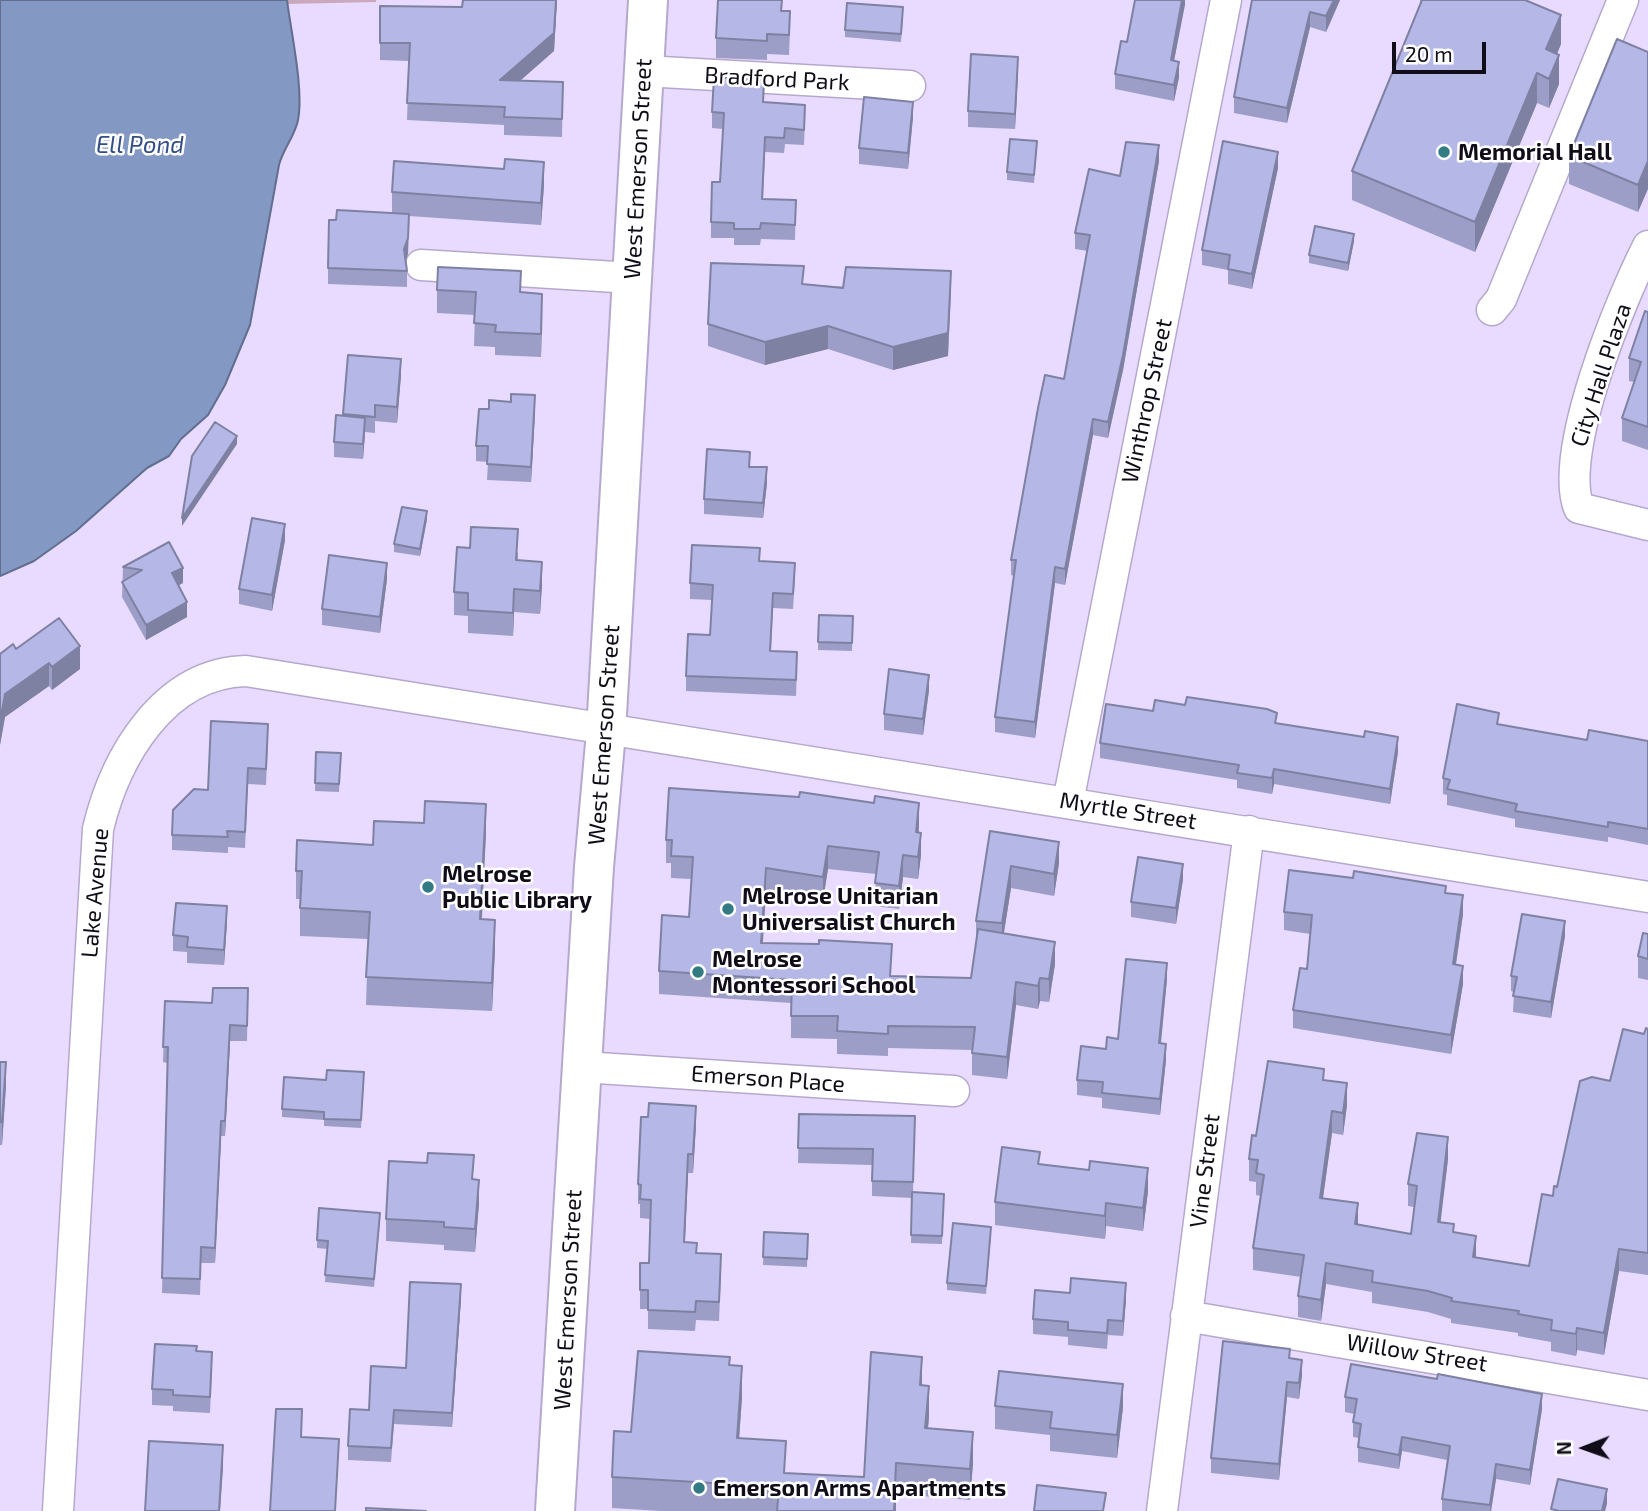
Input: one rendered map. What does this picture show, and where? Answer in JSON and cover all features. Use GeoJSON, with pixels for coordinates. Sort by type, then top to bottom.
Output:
{"type":"FeatureCollection","features":[{"type":"Feature","properties":{"kind":"street","name":"West Emerson Street"},"geometry":{"type":"LineString","coordinates":[[555,1511],[606,732],[648,0]]}},
{"type":"Feature","properties":{"kind":"street","name":"Winthrop Street"},"geometry":{"type":"LineString","coordinates":[[1068,802],[1226,0]]}},
{"type":"Feature","properties":{"kind":"street"},"geometry":{"type":"LineString","coordinates":[[1492,310],[1501,299],[1623,0]]}},
{"type":"Feature","properties":{"kind":"street","name":"Bradford Park"},"geometry":{"type":"LineString","coordinates":[[643,71],[910,86]]}},
{"type":"Feature","properties":{"kind":"street","name":"City Hall Plaza"},"geometry":{"type":"LineString","coordinates":[[1648,246],[1618,319],[1580,427],[1573,482],[1579,508],[1648,525]]}},
{"type":"Feature","properties":{"kind":"street"},"geometry":{"type":"LineString","coordinates":[[421,265],[632,278]]}},
{"type":"Feature","properties":{"kind":"street","name":"Lake Avenue"},"geometry":{"type":"LineString","coordinates":[[58,1511],[96,849],[110,787],[140,731],[180,694],[223,673],[246,671],[606,732]]}},
{"type":"Feature","properties":{"kind":"street","name":"Myrtle Street"},"geometry":{"type":"LineString","coordinates":[[606,732],[1068,802],[1648,897]]}},
{"type":"Feature","properties":{"kind":"street","name":"Vine Street"},"geometry":{"type":"LineString","coordinates":[[1162,1511],[1249,831]]}},
{"type":"Feature","properties":{"kind":"street","name":"Emerson Place"},"geometry":{"type":"LineString","coordinates":[[582,1067],[954,1091]]}},
{"type":"Feature","properties":{"kind":"street","name":"Willow Street"},"geometry":{"type":"LineString","coordinates":[[1186,1316],[1648,1395]]}},
{"type":"Feature","properties":{"kind":"shaded area"},"geometry":{"type":"Polygon","coordinates":[[[287,0],[376,0],[376,2],[288,4],[287,0]]]}},
{"type":"Feature","properties":{"kind":"water","name":"Ell Pond"},"geometry":{"type":"Polygon","coordinates":[[[0,0],[287,0],[298,77],[299,108],[296,126],[279,165],[250,325],[225,385],[208,415],[181,439],[169,456],[147,468],[76,531],[34,561],[0,576],[0,0]]]}},
{"type":"Feature","properties":{"kind":"building"},"geometry":{"type":"Polygon","coordinates":[[[463,0],[556,0],[554,33],[500,80],[563,82],[562,119],[504,117],[505,107],[407,103],[410,43],[380,43],[380,6],[462,7],[463,0]]]}},
{"type":"Feature","properties":{"kind":"building"},"geometry":{"type":"Polygon","coordinates":[[[718,0],[782,0],[781,11],[790,11],[789,35],[767,34],[767,41],[716,38],[718,0]]]}},
{"type":"Feature","properties":{"kind":"building"},"geometry":{"type":"Polygon","coordinates":[[[1135,0],[1182,0],[1171,60],[1179,62],[1174,85],[1115,74],[1121,41],[1127,42],[1135,0]]]}},
{"type":"Feature","properties":{"kind":"building"},"geometry":{"type":"Polygon","coordinates":[[[1252,0],[1334,0],[1326,16],[1310,12],[1287,108],[1234,97],[1252,0]]]}},
{"type":"Feature","properties":{"kind":"building","name":"Memorial Hall"},"geometry":{"type":"Polygon","coordinates":[[[1422,0],[1525,0],[1561,15],[1546,49],[1559,55],[1549,79],[1537,73],[1475,222],[1352,171],[1422,0]]]}},
{"type":"Feature","properties":{"kind":"building"},"geometry":{"type":"Polygon","coordinates":[[[847,3],[903,7],[901,34],[845,30],[847,3]]]}},
{"type":"Feature","properties":{"kind":"building"},"geometry":{"type":"Polygon","coordinates":[[[1617,39],[1648,52],[1648,161],[1638,185],[1569,156],[1617,39]]]}},
{"type":"Feature","properties":{"kind":"building"},"geometry":{"type":"Polygon","coordinates":[[[971,54],[1018,57],[1015,114],[968,111],[971,54]]]}},
{"type":"Feature","properties":{"kind":"building"},"geometry":{"type":"Polygon","coordinates":[[[714,77],[764,80],[763,102],[805,105],[804,130],[785,128],[784,138],[765,137],[762,199],[796,200],[795,225],[761,223],[760,229],[734,229],[734,223],[711,222],[712,182],[720,182],[724,113],[712,112],[714,77]]]}},
{"type":"Feature","properties":{"kind":"building"},"geometry":{"type":"Polygon","coordinates":[[[864,97],[913,102],[908,153],[859,148],[864,97]]]}},
{"type":"Feature","properties":{"kind":"building"},"geometry":{"type":"Polygon","coordinates":[[[1010,139],[1037,141],[1034,175],[1007,172],[1010,139]]]}},
{"type":"Feature","properties":{"kind":"building"},"geometry":{"type":"Polygon","coordinates":[[[1223,141],[1278,152],[1252,274],[1228,269],[1230,255],[1202,250],[1223,141]]]}},
{"type":"Feature","properties":{"kind":"building"},"geometry":{"type":"Polygon","coordinates":[[[1126,142],[1159,145],[1123,355],[1108,422],[1093,419],[1065,569],[1055,567],[1035,722],[995,717],[1016,560],[1011,560],[1038,408],[1045,375],[1064,379],[1090,235],[1075,233],[1089,169],[1120,176],[1126,142]]]}},
{"type":"Feature","properties":{"kind":"building"},"geometry":{"type":"Polygon","coordinates":[[[505,159],[544,162],[541,203],[392,192],[394,161],[504,169],[505,159]]]}},
{"type":"Feature","properties":{"kind":"building"},"geometry":{"type":"Polygon","coordinates":[[[337,210],[409,214],[408,238],[404,249],[407,271],[328,268],[329,220],[336,220],[337,210]]]}},
{"type":"Feature","properties":{"kind":"building"},"geometry":{"type":"Polygon","coordinates":[[[1315,226],[1354,234],[1348,263],[1309,255],[1315,226]]]}},
{"type":"Feature","properties":{"kind":"building"},"geometry":{"type":"Polygon","coordinates":[[[711,263],[804,266],[802,284],[843,288],[846,267],[951,271],[948,333],[893,347],[828,326],[765,342],[708,324],[711,263]]]}},
{"type":"Feature","properties":{"kind":"building"},"geometry":{"type":"Polygon","coordinates":[[[438,267],[521,271],[520,292],[542,294],[541,334],[495,332],[496,325],[474,323],[476,292],[437,290],[438,267]]]}},
{"type":"Feature","properties":{"kind":"building"},"geometry":{"type":"Polygon","coordinates":[[[1645,311],[1648,312],[1648,427],[1622,418],[1641,362],[1629,358],[1645,311]]]}},
{"type":"Feature","properties":{"kind":"building"},"geometry":{"type":"Polygon","coordinates":[[[348,355],[401,359],[397,407],[375,405],[375,417],[343,414],[348,355]]]}},
{"type":"Feature","properties":{"kind":"building"},"geometry":{"type":"Polygon","coordinates":[[[511,394],[535,395],[531,467],[487,464],[488,446],[476,446],[479,409],[489,409],[489,400],[511,402],[511,394]]]}},
{"type":"Feature","properties":{"kind":"building"},"geometry":{"type":"Polygon","coordinates":[[[336,415],[365,418],[363,444],[334,442],[336,415]]]}},
{"type":"Feature","properties":{"kind":"building"},"geometry":{"type":"Polygon","coordinates":[[[215,422],[237,436],[182,518],[192,456],[215,422]]]}},
{"type":"Feature","properties":{"kind":"building"},"geometry":{"type":"Polygon","coordinates":[[[707,449],[750,452],[749,467],[767,467],[763,503],[704,499],[707,449]]]}},
{"type":"Feature","properties":{"kind":"building"},"geometry":{"type":"Polygon","coordinates":[[[402,507],[427,511],[420,549],[394,544],[402,507]]]}},
{"type":"Feature","properties":{"kind":"building"},"geometry":{"type":"Polygon","coordinates":[[[252,518],[285,524],[272,595],[239,589],[252,518]]]}},
{"type":"Feature","properties":{"kind":"building"},"geometry":{"type":"Polygon","coordinates":[[[471,527],[518,529],[516,560],[542,562],[540,591],[514,589],[513,613],[468,610],[468,593],[454,592],[457,547],[470,548],[471,527]]]}},
{"type":"Feature","properties":{"kind":"building"},"geometry":{"type":"Polygon","coordinates":[[[169,542],[183,568],[172,573],[187,602],[146,625],[122,582],[142,570],[123,567],[169,542]]]}},
{"type":"Feature","properties":{"kind":"building"},"geometry":{"type":"Polygon","coordinates":[[[692,545],[760,548],[759,561],[795,563],[793,594],[773,593],[770,651],[797,652],[796,680],[686,676],[688,634],[710,635],[713,585],[690,583],[692,545]]]}},
{"type":"Feature","properties":{"kind":"building"},"geometry":{"type":"Polygon","coordinates":[[[329,555],[387,563],[380,617],[322,609],[329,555]]]}},
{"type":"Feature","properties":{"kind":"building"},"geometry":{"type":"Polygon","coordinates":[[[819,615],[853,616],[852,643],[818,642],[819,615]]]}},
{"type":"Feature","properties":{"kind":"building"},"geometry":{"type":"Polygon","coordinates":[[[59,618],[80,646],[52,667],[49,663],[5,694],[0,722],[0,654],[13,644],[16,649],[59,618]]]}},
{"type":"Feature","properties":{"kind":"building"},"geometry":{"type":"Polygon","coordinates":[[[889,669],[929,675],[923,719],[884,714],[889,669]]]}},
{"type":"Feature","properties":{"kind":"building"},"geometry":{"type":"Polygon","coordinates":[[[1187,697],[1267,709],[1277,713],[1275,723],[1364,737],[1365,731],[1398,737],[1390,789],[1274,769],[1272,778],[1237,773],[1239,765],[1100,743],[1106,704],[1153,711],[1155,700],[1185,705],[1187,697]]]}},
{"type":"Feature","properties":{"kind":"building"},"geometry":{"type":"Polygon","coordinates":[[[1457,704],[1499,713],[1497,724],[1587,740],[1589,730],[1648,741],[1648,829],[1608,822],[1608,827],[1515,811],[1517,804],[1447,789],[1450,780],[1443,778],[1457,704]]]}},
{"type":"Feature","properties":{"kind":"building"},"geometry":{"type":"Polygon","coordinates":[[[211,721],[268,724],[266,769],[248,768],[245,832],[227,831],[228,837],[172,835],[173,810],[194,789],[208,790],[211,721]]]}},
{"type":"Feature","properties":{"kind":"building"},"geometry":{"type":"Polygon","coordinates":[[[316,752],[341,753],[339,784],[315,783],[316,752]]]}},
{"type":"Feature","properties":{"kind":"building"},"geometry":{"type":"Polygon","coordinates":[[[669,788],[799,797],[800,792],[874,803],[875,796],[919,803],[916,832],[921,833],[918,857],[903,855],[899,886],[875,883],[879,852],[828,846],[823,877],[766,868],[761,943],[819,944],[819,940],[892,944],[890,976],[971,978],[978,929],[1055,942],[1049,979],[1040,978],[1038,986],[1016,982],[1007,1057],[972,1053],[975,1027],[888,1026],[888,1034],[837,1031],[838,1016],[791,1016],[792,980],[659,971],[662,915],[689,917],[693,857],[671,856],[672,840],[666,840],[669,788]]]}},
{"type":"Feature","properties":{"kind":"building","name":"Melrose Public Library"},"geometry":{"type":"Polygon","coordinates":[[[425,801],[486,804],[480,919],[495,920],[492,983],[366,977],[370,912],[300,908],[302,871],[296,871],[297,840],[373,845],[374,821],[424,823],[425,801]]]}},
{"type":"Feature","properties":{"kind":"building"},"geometry":{"type":"Polygon","coordinates":[[[990,831],[1059,842],[1054,874],[1011,866],[1002,923],[976,921],[990,831]]]}},
{"type":"Feature","properties":{"kind":"building"},"geometry":{"type":"Polygon","coordinates":[[[1138,857],[1183,864],[1176,908],[1131,902],[1138,857]]]}},
{"type":"Feature","properties":{"kind":"building"},"geometry":{"type":"Polygon","coordinates":[[[1289,870],[1353,878],[1354,871],[1446,886],[1445,893],[1463,895],[1453,964],[1463,966],[1451,1035],[1293,1010],[1300,968],[1307,969],[1312,915],[1284,912],[1289,870]]]}},
{"type":"Feature","properties":{"kind":"building"},"geometry":{"type":"Polygon","coordinates":[[[176,903],[227,906],[224,950],[187,947],[188,937],[173,935],[176,903]]]}},
{"type":"Feature","properties":{"kind":"building"},"geometry":{"type":"Polygon","coordinates":[[[1522,914],[1565,921],[1551,1002],[1513,996],[1517,977],[1511,976],[1522,914]]]}},
{"type":"Feature","properties":{"kind":"building"},"geometry":{"type":"Polygon","coordinates":[[[1643,933],[1648,934],[1648,959],[1638,956],[1643,933]]]}},
{"type":"Feature","properties":{"kind":"building"},"geometry":{"type":"Polygon","coordinates":[[[1126,959],[1167,963],[1159,1043],[1166,1044],[1160,1099],[1102,1093],[1103,1082],[1077,1080],[1081,1046],[1106,1049],[1107,1037],[1118,1039],[1126,959]]]}},
{"type":"Feature","properties":{"kind":"building"},"geometry":{"type":"Polygon","coordinates":[[[213,988],[248,988],[247,1026],[230,1025],[225,1121],[221,1121],[215,1248],[201,1247],[200,1279],[162,1278],[168,1047],[163,1047],[165,1001],[212,1003],[213,988]]]}},
{"type":"Feature","properties":{"kind":"building"},"geometry":{"type":"Polygon","coordinates":[[[1646,1028],[1648,1253],[1619,1249],[1604,1333],[1577,1328],[1576,1334],[1551,1330],[1552,1320],[1518,1314],[1519,1311],[1451,1301],[1452,1298],[1428,1291],[1372,1282],[1373,1271],[1326,1263],[1321,1300],[1298,1296],[1304,1255],[1253,1248],[1264,1175],[1256,1173],[1258,1160],[1249,1159],[1252,1135],[1256,1136],[1268,1061],[1324,1069],[1323,1080],[1347,1083],[1343,1113],[1332,1111],[1320,1198],[1358,1203],[1355,1224],[1411,1234],[1417,1186],[1408,1184],[1417,1133],[1448,1137],[1438,1222],[1454,1224],[1453,1232],[1476,1236],[1473,1257],[1529,1266],[1542,1194],[1553,1196],[1554,1186],[1557,1187],[1580,1081],[1592,1077],[1610,1081],[1623,1029],[1644,1034],[1646,1028]]]}},
{"type":"Feature","properties":{"kind":"building"},"geometry":{"type":"Polygon","coordinates":[[[0,1062],[6,1062],[2,1122],[0,1122],[0,1062]]]}},
{"type":"Feature","properties":{"kind":"building"},"geometry":{"type":"Polygon","coordinates":[[[327,1070],[364,1072],[361,1120],[324,1119],[324,1112],[282,1109],[284,1077],[326,1080],[327,1070]]]}},
{"type":"Feature","properties":{"kind":"building"},"geometry":{"type":"Polygon","coordinates":[[[649,1103],[696,1106],[693,1154],[688,1154],[684,1242],[697,1243],[696,1253],[721,1254],[719,1302],[696,1301],[695,1312],[648,1310],[648,1290],[640,1290],[640,1263],[649,1263],[651,1200],[640,1199],[641,1185],[638,1184],[641,1117],[648,1117],[649,1103]]]}},
{"type":"Feature","properties":{"kind":"building"},"geometry":{"type":"Polygon","coordinates":[[[799,1114],[915,1116],[913,1182],[872,1181],[873,1149],[798,1148],[799,1114]]]}},
{"type":"Feature","properties":{"kind":"building"},"geometry":{"type":"Polygon","coordinates":[[[1002,1147],[1040,1152],[1038,1164],[1089,1170],[1090,1161],[1148,1168],[1143,1208],[1106,1203],[1105,1216],[995,1202],[1002,1147]]]}},
{"type":"Feature","properties":{"kind":"building"},"geometry":{"type":"Polygon","coordinates":[[[428,1153],[474,1155],[472,1179],[479,1180],[475,1229],[444,1227],[444,1222],[386,1219],[389,1161],[427,1163],[428,1153]]]}},
{"type":"Feature","properties":{"kind":"building"},"geometry":{"type":"Polygon","coordinates":[[[912,1192],[944,1194],[942,1236],[911,1235],[912,1192]]]}},
{"type":"Feature","properties":{"kind":"building"},"geometry":{"type":"Polygon","coordinates":[[[319,1208],[380,1213],[374,1279],[325,1275],[328,1241],[317,1240],[319,1208]]]}},
{"type":"Feature","properties":{"kind":"building"},"geometry":{"type":"Polygon","coordinates":[[[953,1223],[991,1227],[986,1286],[947,1283],[953,1223]]]}},
{"type":"Feature","properties":{"kind":"building"},"geometry":{"type":"Polygon","coordinates":[[[764,1232],[808,1234],[807,1259],[763,1257],[764,1232]]]}},
{"type":"Feature","properties":{"kind":"building"},"geometry":{"type":"Polygon","coordinates":[[[1071,1278],[1126,1283],[1123,1321],[1108,1320],[1107,1333],[1068,1330],[1068,1322],[1033,1319],[1035,1290],[1070,1293],[1071,1278]]]}},
{"type":"Feature","properties":{"kind":"building"},"geometry":{"type":"Polygon","coordinates":[[[410,1282],[461,1284],[452,1413],[394,1410],[391,1448],[348,1446],[350,1409],[369,1410],[371,1366],[406,1368],[410,1282]]]}},
{"type":"Feature","properties":{"kind":"building"},"geometry":{"type":"Polygon","coordinates":[[[1223,1341],[1290,1349],[1289,1358],[1302,1360],[1299,1383],[1287,1382],[1279,1464],[1211,1458],[1223,1341]]]}},
{"type":"Feature","properties":{"kind":"building"},"geometry":{"type":"Polygon","coordinates":[[[155,1344],[197,1346],[196,1351],[212,1352],[210,1397],[173,1395],[173,1390],[152,1389],[155,1344]]]}},
{"type":"Feature","properties":{"kind":"building"},"geometry":{"type":"Polygon","coordinates":[[[638,1351],[730,1357],[729,1365],[742,1366],[737,1438],[786,1441],[784,1473],[864,1477],[871,1352],[922,1357],[920,1385],[929,1386],[925,1428],[973,1432],[970,1469],[896,1463],[894,1511],[777,1511],[779,1487],[612,1477],[614,1431],[631,1432],[638,1351]]]}},
{"type":"Feature","properties":{"kind":"building"},"geometry":{"type":"Polygon","coordinates":[[[1351,1364],[1437,1379],[1438,1374],[1542,1394],[1530,1470],[1496,1464],[1490,1505],[1442,1499],[1450,1446],[1402,1437],[1399,1455],[1358,1447],[1361,1424],[1353,1422],[1357,1399],[1345,1397],[1351,1364]]]}},
{"type":"Feature","properties":{"kind":"building"},"geometry":{"type":"Polygon","coordinates":[[[999,1371],[1123,1384],[1117,1435],[1050,1428],[1052,1412],[995,1406],[999,1371]]]}},
{"type":"Feature","properties":{"kind":"building"},"geometry":{"type":"Polygon","coordinates":[[[276,1409],[302,1409],[301,1437],[339,1439],[335,1511],[270,1511],[276,1409]]]}},
{"type":"Feature","properties":{"kind":"building"},"geometry":{"type":"Polygon","coordinates":[[[149,1441],[223,1445],[219,1511],[145,1511],[149,1441]]]}},
{"type":"Feature","properties":{"kind":"building"},"geometry":{"type":"Polygon","coordinates":[[[1558,1479],[1607,1489],[1602,1511],[1551,1509],[1558,1479]]]}},
{"type":"Feature","properties":{"kind":"building"},"geometry":{"type":"Polygon","coordinates":[[[1037,1485],[1106,1493],[1103,1511],[1034,1511],[1037,1485]]]}},
{"type":"Feature","properties":{"kind":"building"},"geometry":{"type":"Polygon","coordinates":[[[366,1508],[426,1511],[366,1511],[366,1508]]]}},
{"type":"Feature","properties":{"kind":"place","name":"Memorial Hall"},"geometry":{"type":"Point","coordinates":[1444,152]}},
{"type":"Feature","properties":{"kind":"place","name":"Melrose Public Library"},"geometry":{"type":"Point","coordinates":[428,887]}},
{"type":"Feature","properties":{"kind":"place","name":"Melrose Unitarian Universalist Church"},"geometry":{"type":"Point","coordinates":[728,909]}},
{"type":"Feature","properties":{"kind":"place","name":"Melrose Montessori School"},"geometry":{"type":"Point","coordinates":[698,972]}},
{"type":"Feature","properties":{"kind":"place","name":"Emerson Arms Apartments"},"geometry":{"type":"Point","coordinates":[699,1488]}}]}
